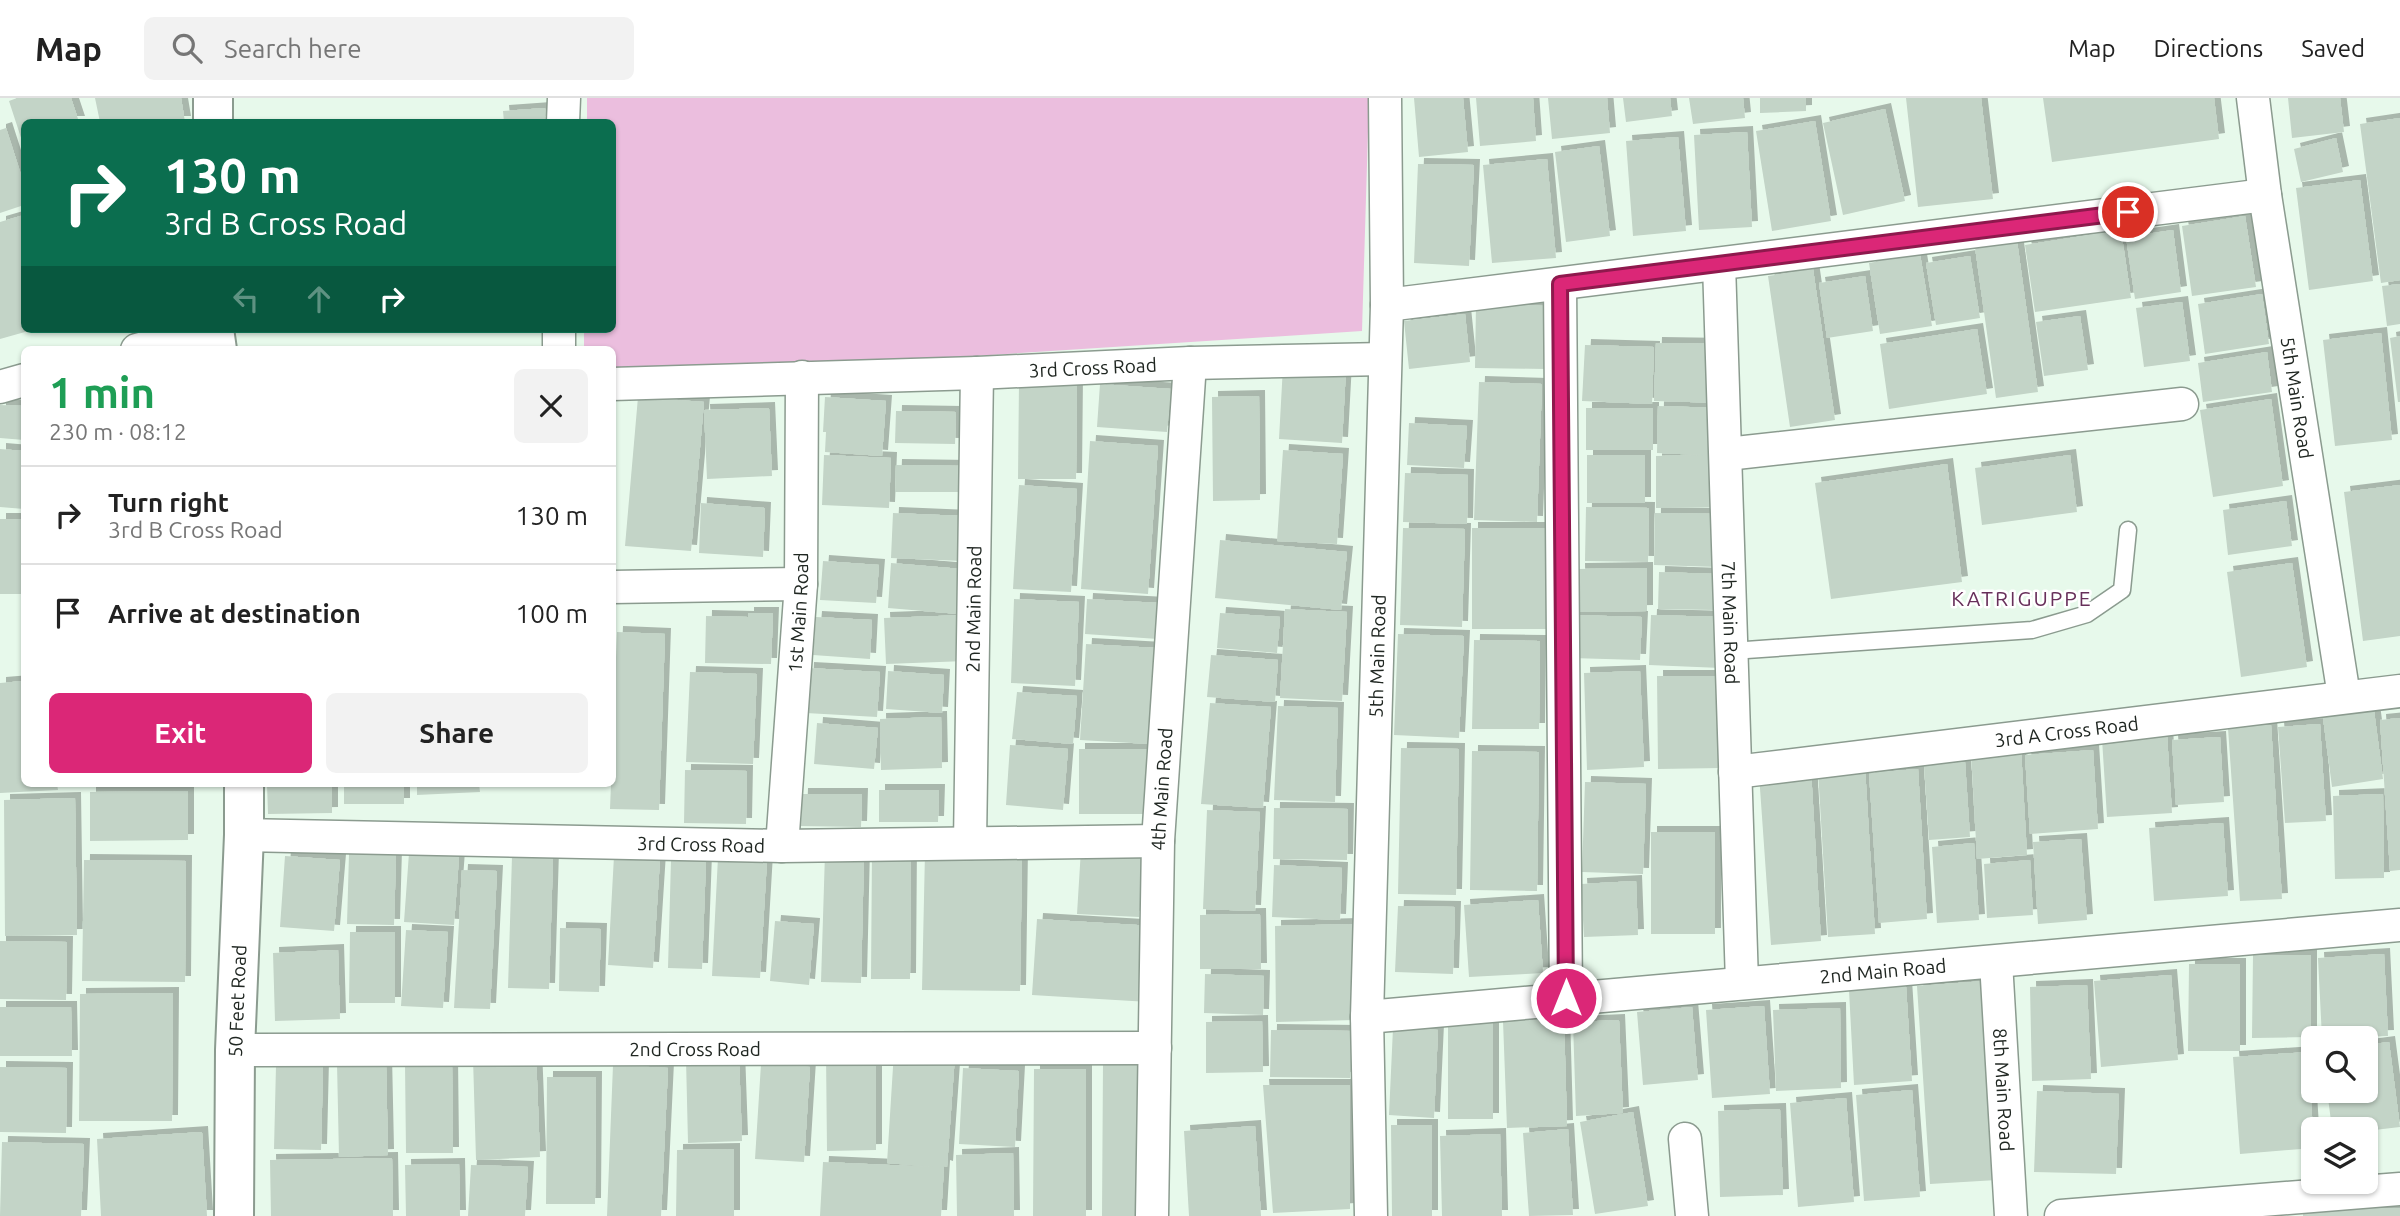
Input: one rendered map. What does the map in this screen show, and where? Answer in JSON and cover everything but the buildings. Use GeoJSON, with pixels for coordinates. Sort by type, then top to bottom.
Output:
{"type":"FeatureCollection","features":[{"type":"Feature","properties":{"kind":"street"},"geometry":{"type":"LineString","coordinates":[[213,98],[213,119]]}},
{"type":"Feature","properties":{"kind":"street"},"geometry":{"type":"LineString","coordinates":[[563,119],[564,98]]}},
{"type":"Feature","properties":{"kind":"street","name":"5th Main Road"},"geometry":{"type":"LineString","coordinates":[[1371,1216],[1367,1017],[1387,305],[1385,98]]}},
{"type":"Feature","properties":{"kind":"street","name":"5th Main Road"},"geometry":{"type":"LineString","coordinates":[[2253,98],[2265,195],[2344,696]]}},
{"type":"Feature","properties":{"kind":"street"},"geometry":{"type":"LineString","coordinates":[[1387,305],[2265,195]]}},
{"type":"Feature","properties":{"kind":"street","name":"7th Main Road"},"geometry":{"type":"LineString","coordinates":[[1719,264],[1742,983]]}},
{"type":"Feature","properties":{"kind":"street"},"geometry":{"type":"LineString","coordinates":[[1560,284],[1566,998]]}},
{"type":"Feature","properties":{"kind":"street"},"geometry":{"type":"LineString","coordinates":[[152,346],[200,333]]}},
{"type":"Feature","properties":{"kind":"street","name":"3rd Cross Road"},"geometry":{"type":"LineString","coordinates":[[616,384],[976,373],[1190,363],[1385,359]]}},
{"type":"Feature","properties":{"kind":"street","name":"4th Main Road"},"geometry":{"type":"LineString","coordinates":[[1152,1216],[1158,841],[1190,363]]}},
{"type":"Feature","properties":{"kind":"street","name":"2nd Main Road"},"geometry":{"type":"LineString","coordinates":[[970,843],[976,373]]}},
{"type":"Feature","properties":{"kind":"street","name":"1st Main Road"},"geometry":{"type":"LineString","coordinates":[[782,846],[801,584],[802,377]]}},
{"type":"Feature","properties":{"kind":"street"},"geometry":{"type":"LineString","coordinates":[[0,387],[21,381]]}},
{"type":"Feature","properties":{"kind":"street"},"geometry":{"type":"LineString","coordinates":[[1727,454],[2182,404]]}},
{"type":"Feature","properties":{"kind":"street"},"geometry":{"type":"LineString","coordinates":[[616,587],[801,584]]}},
{"type":"Feature","properties":{"kind":"street","name":"3rd A Cross Road"},"geometry":{"type":"LineString","coordinates":[[1735,772],[2400,691]]}},
{"type":"Feature","properties":{"kind":"street","name":"50 Feet Road"},"geometry":{"type":"LineString","coordinates":[[234,1216],[235,1050],[244,787]]}},
{"type":"Feature","properties":{"kind":"street","name":"3rd Cross Road"},"geometry":{"type":"LineString","coordinates":[[244,835],[782,846],[1158,841]]}},
{"type":"Feature","properties":{"kind":"street","name":"2nd Main Road"},"geometry":{"type":"LineString","coordinates":[[1367,1017],[2400,925]]}},
{"type":"Feature","properties":{"kind":"street","name":"8th Main Road"},"geometry":{"type":"LineString","coordinates":[[1996,962],[2011,1216]]}},
{"type":"Feature","properties":{"kind":"street","name":"2nd Cross Road"},"geometry":{"type":"LineString","coordinates":[[235,1050],[1155,1048]]}},
{"type":"Feature","properties":{"kind":"street"},"geometry":{"type":"LineString","coordinates":[[1685,1139],[1692,1216]]}},
{"type":"Feature","properties":{"kind":"street"},"geometry":{"type":"LineString","coordinates":[[2061,1216],[2400,1189]]}},
{"type":"Feature","properties":{"kind":"lane"},"geometry":{"type":"LineString","coordinates":[[1732,652],[2032,630],[2087,614],[2122,590],[2127,530]]}},
{"type":"Feature","properties":{"kind":"shaded area"},"geometry":{"type":"Polygon","coordinates":[[[587,98],[1369,98],[1362,331],[757,370],[616,369],[616,346],[584,346],[584,333],[616,333],[616,119],[587,119],[587,98]]]}},
{"type":"Feature","properties":{"kind":"district","name":"KATRIGUPPE"},"geometry":{"type":"Point","coordinates":[2022,598]}},
{"type":"Feature","properties":{"kind":"route"},"geometry":{"type":"LineString","coordinates":[[1566,998],[1560,284],[2128,212]]}}]}
